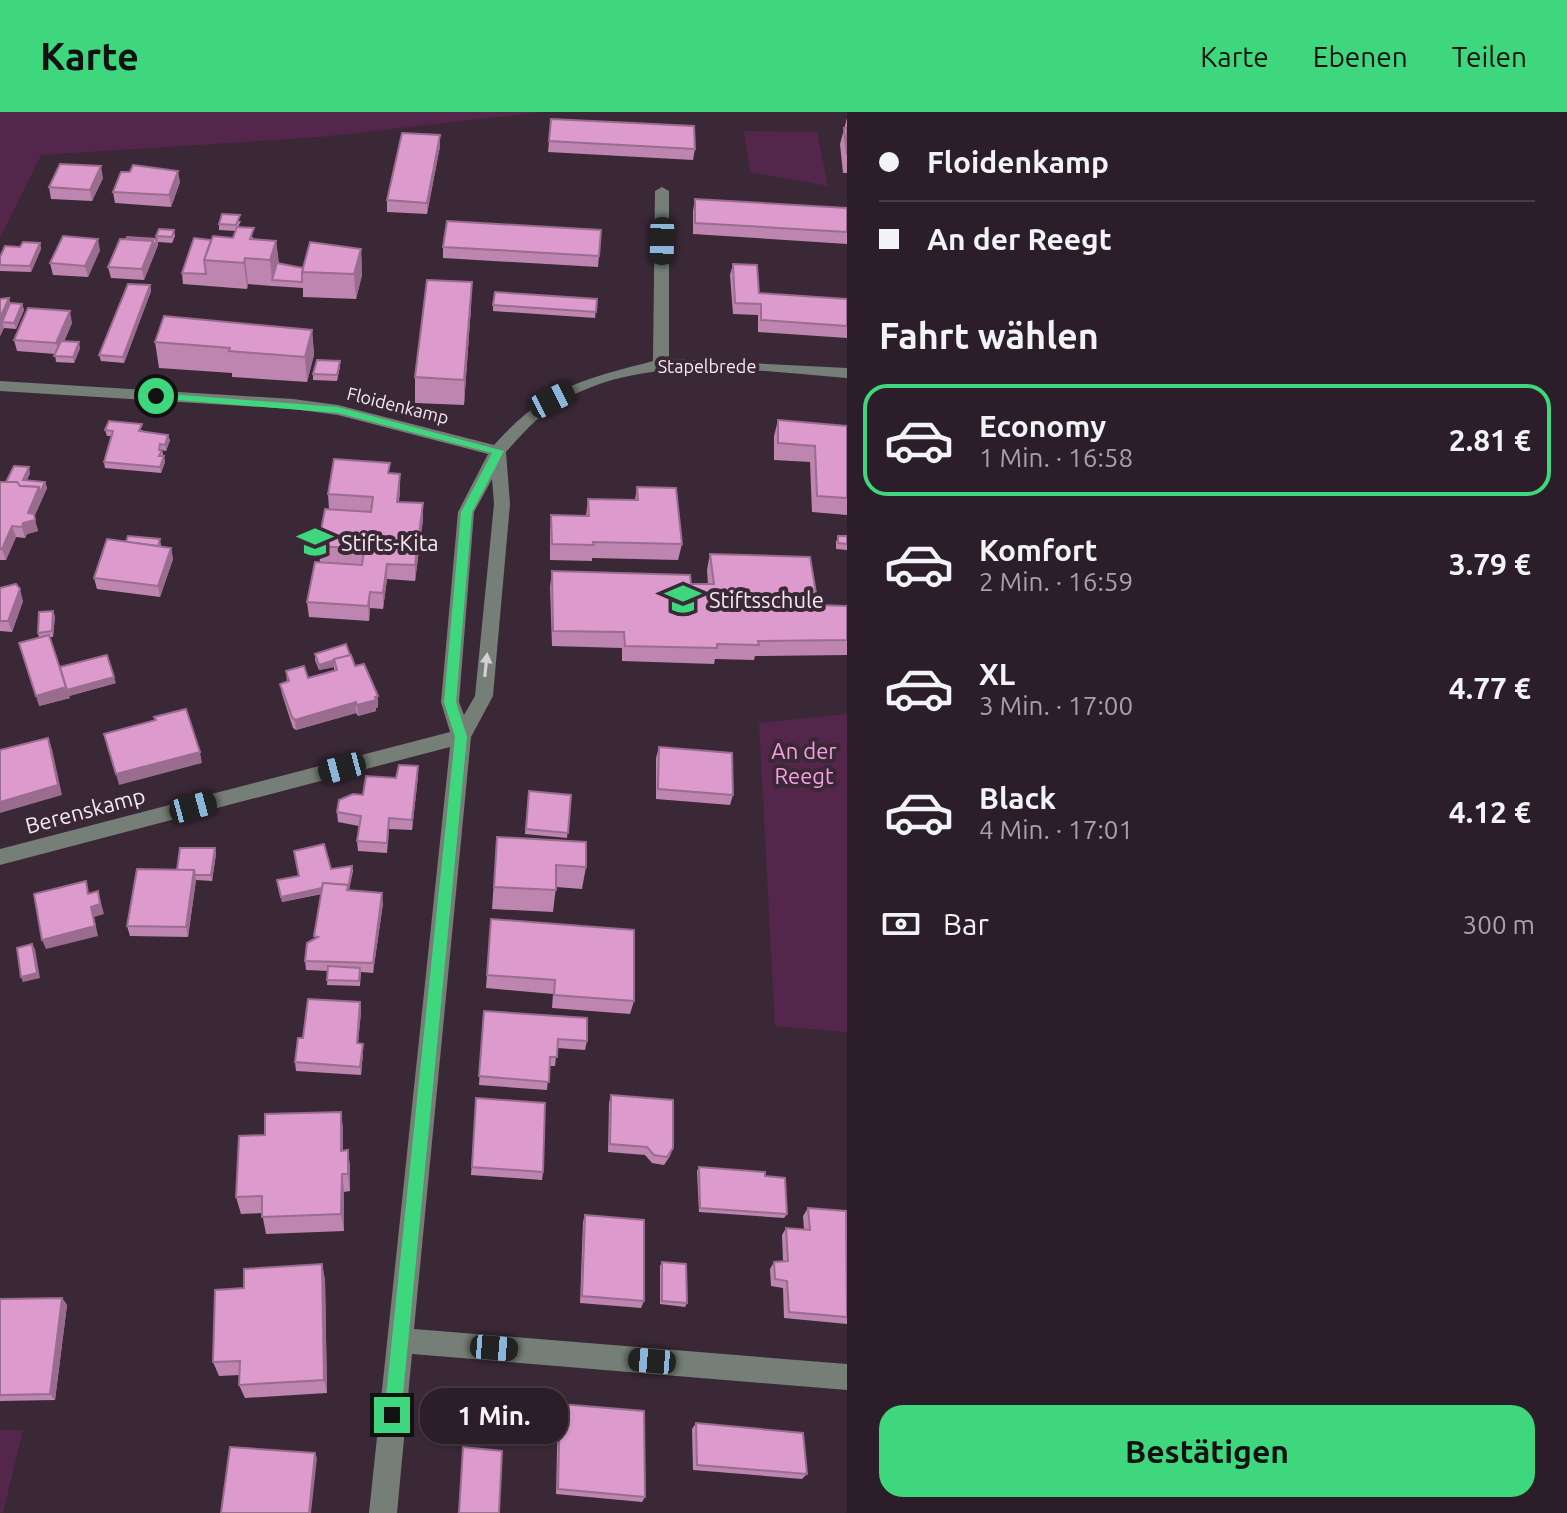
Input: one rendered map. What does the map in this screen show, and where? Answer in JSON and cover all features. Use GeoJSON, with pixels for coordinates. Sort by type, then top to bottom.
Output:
{"type":"FeatureCollection","features":[{"type":"Feature","properties":{"kind":"street"},"geometry":{"type":"LineString","coordinates":[[661,364],[662,191]]}},
{"type":"Feature","properties":{"kind":"street","name":"Stapelbrede"},"geometry":{"type":"LineString","coordinates":[[461,737],[450,702],[466,512],[498,451],[522,424],[552,400],[584,384],[616,373],[661,364],[714,364],[847,373]]}},
{"type":"Feature","properties":{"kind":"street","name":"Floidenkamp"},"geometry":{"type":"LineString","coordinates":[[0,386],[293,404],[338,410],[498,451]]}},
{"type":"Feature","properties":{"kind":"street"},"geometry":{"type":"LineString","coordinates":[[383,1513],[461,737],[484,696],[502,504],[498,451]]}},
{"type":"Feature","properties":{"kind":"street","name":"Berenskamp"},"geometry":{"type":"LineString","coordinates":[[0,857],[461,737]]}},
{"type":"Feature","properties":{"kind":"street"},"geometry":{"type":"LineString","coordinates":[[399,1340],[847,1377]]}},
{"type":"Feature","properties":{"kind":"green space"},"geometry":{"type":"Polygon","coordinates":[[[0,112],[544,112],[320,137],[41,155],[0,238],[0,112]]]}},
{"type":"Feature","properties":{"kind":"green space"},"geometry":{"type":"Polygon","coordinates":[[[744,131],[817,132],[828,186],[750,172],[744,131]]]}},
{"type":"Feature","properties":{"kind":"green space","name":"An der Reegt"},"geometry":{"type":"Polygon","coordinates":[[[847,714],[847,1032],[775,1026],[759,723],[847,714]]]}},
{"type":"Feature","properties":{"kind":"green space"},"geometry":{"type":"Polygon","coordinates":[[[0,1430],[23,1430],[3,1513],[0,1513],[0,1430]]]}},
{"type":"Feature","properties":{"kind":"building"},"geometry":{"type":"Polygon","coordinates":[[[551,119],[694,126],[695,149],[549,141],[551,119]]]}},
{"type":"Feature","properties":{"kind":"building"},"geometry":{"type":"Polygon","coordinates":[[[844,128],[847,128],[847,155],[844,128]]]}},
{"type":"Feature","properties":{"kind":"building"},"geometry":{"type":"Polygon","coordinates":[[[402,133],[440,135],[427,203],[387,200],[402,133]]]}},
{"type":"Feature","properties":{"kind":"building"},"geometry":{"type":"Polygon","coordinates":[[[60,164],[101,166],[90,190],[49,187],[60,164]]]}},
{"type":"Feature","properties":{"kind":"building"},"geometry":{"type":"Polygon","coordinates":[[[133,165],[178,171],[169,195],[113,192],[121,172],[130,172],[133,165]]]}},
{"type":"Feature","properties":{"kind":"building"},"geometry":{"type":"Polygon","coordinates":[[[695,199],[847,208],[847,232],[695,223],[695,199]]]}},
{"type":"Feature","properties":{"kind":"building"},"geometry":{"type":"Polygon","coordinates":[[[222,214],[240,215],[236,225],[219,224],[222,214]]]}},
{"type":"Feature","properties":{"kind":"building"},"geometry":{"type":"Polygon","coordinates":[[[447,221],[601,230],[599,256],[443,247],[447,221]]]}},
{"type":"Feature","properties":{"kind":"building"},"geometry":{"type":"Polygon","coordinates":[[[237,227],[254,228],[250,239],[276,241],[270,260],[245,258],[244,263],[204,260],[213,236],[233,238],[237,227]]]}},
{"type":"Feature","properties":{"kind":"building"},"geometry":{"type":"Polygon","coordinates":[[[159,229],[174,230],[172,237],[156,236],[159,229]]]}},
{"type":"Feature","properties":{"kind":"building"},"geometry":{"type":"Polygon","coordinates":[[[63,236],[98,239],[85,266],[50,263],[63,236]]]}},
{"type":"Feature","properties":{"kind":"building"},"geometry":{"type":"Polygon","coordinates":[[[127,237],[157,239],[154,247],[153,241],[127,237]]]}},
{"type":"Feature","properties":{"kind":"building"},"geometry":{"type":"Polygon","coordinates":[[[194,238],[211,240],[204,260],[206,274],[182,273],[194,238]]]}},
{"type":"Feature","properties":{"kind":"building"},"geometry":{"type":"Polygon","coordinates":[[[120,239],[153,241],[142,269],[108,267],[120,239]]]}},
{"type":"Feature","properties":{"kind":"building"},"geometry":{"type":"Polygon","coordinates":[[[23,242],[40,243],[30,266],[0,265],[5,246],[20,247],[23,242]]]}},
{"type":"Feature","properties":{"kind":"building"},"geometry":{"type":"Polygon","coordinates":[[[310,242],[361,249],[354,274],[302,272],[310,242]]]}},
{"type":"Feature","properties":{"kind":"building"},"geometry":{"type":"Polygon","coordinates":[[[277,263],[303,268],[302,282],[272,280],[277,263]]]}},
{"type":"Feature","properties":{"kind":"building"},"geometry":{"type":"Polygon","coordinates":[[[733,264],[757,265],[759,293],[847,299],[847,326],[761,320],[761,304],[735,303],[733,264]]]}},
{"type":"Feature","properties":{"kind":"building"},"geometry":{"type":"Polygon","coordinates":[[[427,280],[472,282],[464,380],[415,377],[427,280]]]}},
{"type":"Feature","properties":{"kind":"building"},"geometry":{"type":"Polygon","coordinates":[[[128,284],[150,285],[123,357],[99,355],[128,284]]]}},
{"type":"Feature","properties":{"kind":"building"},"geometry":{"type":"Polygon","coordinates":[[[495,292],[597,299],[596,312],[493,305],[495,292]]]}},
{"type":"Feature","properties":{"kind":"building"},"geometry":{"type":"Polygon","coordinates":[[[9,298],[0,318],[0,299],[9,298]]]}},
{"type":"Feature","properties":{"kind":"building"},"geometry":{"type":"Polygon","coordinates":[[[10,303],[22,304],[14,323],[2,322],[10,303]]]}},
{"type":"Feature","properties":{"kind":"building"},"geometry":{"type":"Polygon","coordinates":[[[28,308],[70,311],[56,343],[14,340],[28,308]]]}},
{"type":"Feature","properties":{"kind":"building"},"geometry":{"type":"Polygon","coordinates":[[[164,316],[312,330],[305,357],[229,351],[230,348],[155,342],[164,316]]]}},
{"type":"Feature","properties":{"kind":"building"},"geometry":{"type":"Polygon","coordinates":[[[61,341],[79,342],[73,357],[54,356],[61,341]]]}},
{"type":"Feature","properties":{"kind":"building"},"geometry":{"type":"Polygon","coordinates":[[[317,360],[340,361],[337,375],[313,374],[317,360]]]}},
{"type":"Feature","properties":{"kind":"building"},"geometry":{"type":"Polygon","coordinates":[[[778,420],[847,426],[847,498],[817,496],[815,446],[778,443],[778,420]]]}},
{"type":"Feature","properties":{"kind":"building"},"geometry":{"type":"Polygon","coordinates":[[[109,421],[142,424],[139,431],[168,435],[165,445],[160,444],[159,450],[162,450],[159,456],[164,456],[160,467],[104,462],[113,431],[105,430],[109,421]]]}},
{"type":"Feature","properties":{"kind":"building"},"geometry":{"type":"Polygon","coordinates":[[[334,459],[390,463],[388,473],[400,474],[397,502],[423,503],[415,565],[387,564],[383,593],[370,592],[368,606],[307,602],[315,562],[362,565],[364,549],[318,546],[325,509],[371,512],[373,497],[328,494],[334,459]]]}},
{"type":"Feature","properties":{"kind":"building"},"geometry":{"type":"Polygon","coordinates":[[[14,466],[29,467],[23,480],[45,482],[40,493],[39,487],[6,482],[14,466]]]}},
{"type":"Feature","properties":{"kind":"building"},"geometry":{"type":"Polygon","coordinates":[[[0,482],[39,487],[28,513],[34,514],[35,520],[23,523],[22,527],[12,526],[2,549],[0,549],[0,482]]]}},
{"type":"Feature","properties":{"kind":"building"},"geometry":{"type":"Polygon","coordinates":[[[637,487],[676,488],[682,544],[552,544],[551,515],[589,516],[588,499],[638,500],[637,487]]]}},
{"type":"Feature","properties":{"kind":"building"},"geometry":{"type":"Polygon","coordinates":[[[128,536],[160,539],[158,546],[126,542],[128,536]]]}},
{"type":"Feature","properties":{"kind":"building"},"geometry":{"type":"Polygon","coordinates":[[[838,536],[847,536],[847,544],[838,543],[838,536]]]}},
{"type":"Feature","properties":{"kind":"building"},"geometry":{"type":"Polygon","coordinates":[[[107,539],[171,548],[158,586],[94,578],[107,539]]]}},
{"type":"Feature","properties":{"kind":"building"},"geometry":{"type":"Polygon","coordinates":[[[710,554],[810,557],[818,605],[847,606],[847,640],[758,641],[759,645],[717,644],[717,648],[625,646],[624,632],[553,631],[552,571],[690,575],[691,584],[714,584],[710,554]]]}},
{"type":"Feature","properties":{"kind":"building"},"geometry":{"type":"Polygon","coordinates":[[[16,584],[20,589],[8,621],[0,621],[0,588],[16,584]]]}},
{"type":"Feature","properties":{"kind":"building"},"geometry":{"type":"Polygon","coordinates":[[[53,611],[52,631],[38,633],[39,612],[53,611]]]}},
{"type":"Feature","properties":{"kind":"building"},"geometry":{"type":"Polygon","coordinates":[[[49,635],[66,687],[36,696],[19,643],[49,635]]]}},
{"type":"Feature","properties":{"kind":"building"},"geometry":{"type":"Polygon","coordinates":[[[346,644],[350,655],[319,665],[315,654],[346,644]]]}},
{"type":"Feature","properties":{"kind":"building"},"geometry":{"type":"Polygon","coordinates":[[[107,655],[114,677],[67,690],[60,667],[107,655]]]}},
{"type":"Feature","properties":{"kind":"building"},"geometry":{"type":"Polygon","coordinates":[[[351,655],[355,666],[364,664],[378,696],[376,700],[357,705],[356,702],[295,720],[280,684],[289,681],[286,671],[304,666],[308,678],[337,670],[334,659],[351,655]]]}},
{"type":"Feature","properties":{"kind":"building"},"geometry":{"type":"Polygon","coordinates":[[[186,709],[200,752],[116,774],[104,734],[186,709]]]}},
{"type":"Feature","properties":{"kind":"building"},"geometry":{"type":"Polygon","coordinates":[[[48,738],[58,785],[0,802],[0,750],[48,738]]]}},
{"type":"Feature","properties":{"kind":"building"},"geometry":{"type":"Polygon","coordinates":[[[659,747],[732,753],[733,795],[658,789],[659,747]]]}},
{"type":"Feature","properties":{"kind":"building"},"geometry":{"type":"Polygon","coordinates":[[[399,765],[418,766],[412,820],[389,818],[387,843],[357,841],[361,816],[337,812],[339,800],[353,794],[363,795],[366,776],[396,778],[399,765]]]}},
{"type":"Feature","properties":{"kind":"building"},"geometry":{"type":"Polygon","coordinates":[[[529,791],[571,795],[568,833],[526,829],[529,791]]]}},
{"type":"Feature","properties":{"kind":"building"},"geometry":{"type":"Polygon","coordinates":[[[497,837],[586,842],[586,867],[556,865],[556,890],[494,887],[497,837]]]}},
{"type":"Feature","properties":{"kind":"building"},"geometry":{"type":"Polygon","coordinates":[[[324,844],[331,869],[352,866],[348,890],[348,885],[323,883],[322,888],[281,897],[277,880],[299,876],[294,851],[324,844]]]}},
{"type":"Feature","properties":{"kind":"building"},"geometry":{"type":"Polygon","coordinates":[[[180,848],[215,848],[211,875],[195,875],[194,870],[177,870],[180,848]]]}},
{"type":"Feature","properties":{"kind":"building"},"geometry":{"type":"Polygon","coordinates":[[[137,869],[194,870],[186,927],[127,926],[137,869]]]}},
{"type":"Feature","properties":{"kind":"building"},"geometry":{"type":"Polygon","coordinates":[[[86,881],[88,894],[98,891],[100,904],[91,907],[95,926],[42,940],[34,894],[86,881]]]}},
{"type":"Feature","properties":{"kind":"building"},"geometry":{"type":"Polygon","coordinates":[[[323,883],[348,885],[347,890],[382,893],[373,963],[305,961],[307,943],[318,937],[314,936],[323,883]]]}},
{"type":"Feature","properties":{"kind":"building"},"geometry":{"type":"Polygon","coordinates":[[[491,919],[634,930],[634,1001],[554,995],[555,980],[487,975],[491,919]]]}},
{"type":"Feature","properties":{"kind":"building"},"geometry":{"type":"Polygon","coordinates":[[[32,944],[37,973],[21,977],[17,948],[32,944]]]}},
{"type":"Feature","properties":{"kind":"building"},"geometry":{"type":"Polygon","coordinates":[[[328,966],[360,968],[359,981],[327,980],[328,966]]]}},
{"type":"Feature","properties":{"kind":"building"},"geometry":{"type":"Polygon","coordinates":[[[308,999],[360,1002],[357,1043],[363,1044],[360,1067],[295,1062],[298,1038],[303,1038],[308,999]]]}},
{"type":"Feature","properties":{"kind":"building"},"geometry":{"type":"Polygon","coordinates":[[[484,1011],[587,1018],[587,1041],[558,1039],[557,1057],[550,1057],[549,1082],[479,1076],[484,1011]]]}},
{"type":"Feature","properties":{"kind":"building"},"geometry":{"type":"Polygon","coordinates":[[[611,1095],[673,1100],[673,1148],[667,1157],[654,1155],[647,1147],[610,1144],[611,1095]]]}},
{"type":"Feature","properties":{"kind":"building"},"geometry":{"type":"Polygon","coordinates":[[[476,1098],[545,1103],[543,1172],[472,1167],[476,1098]]]}},
{"type":"Feature","properties":{"kind":"building"},"geometry":{"type":"Polygon","coordinates":[[[341,1112],[341,1151],[348,1150],[348,1174],[342,1174],[341,1214],[262,1217],[262,1196],[236,1197],[239,1136],[265,1135],[265,1114],[341,1112]]]}},
{"type":"Feature","properties":{"kind":"building"},"geometry":{"type":"Polygon","coordinates":[[[699,1167],[765,1172],[765,1176],[785,1178],[787,1214],[700,1208],[699,1167]]]}},
{"type":"Feature","properties":{"kind":"building"},"geometry":{"type":"Polygon","coordinates":[[[808,1208],[846,1211],[847,1317],[789,1312],[787,1281],[775,1279],[774,1262],[788,1261],[786,1228],[810,1230],[808,1208]]]}},
{"type":"Feature","properties":{"kind":"building"},"geometry":{"type":"Polygon","coordinates":[[[585,1215],[644,1220],[644,1301],[582,1296],[585,1215]]]}},
{"type":"Feature","properties":{"kind":"building"},"geometry":{"type":"Polygon","coordinates":[[[662,1262],[686,1264],[687,1303],[662,1301],[662,1262]]]}},
{"type":"Feature","properties":{"kind":"building"},"geometry":{"type":"Polygon","coordinates":[[[322,1264],[324,1380],[239,1385],[240,1361],[213,1362],[215,1290],[244,1288],[244,1269],[322,1264]]]}},
{"type":"Feature","properties":{"kind":"building"},"geometry":{"type":"Polygon","coordinates":[[[62,1298],[50,1394],[0,1395],[0,1299],[62,1298]]]}},
{"type":"Feature","properties":{"kind":"building"},"geometry":{"type":"Polygon","coordinates":[[[560,1404],[644,1411],[645,1497],[558,1489],[560,1404]]]}},
{"type":"Feature","properties":{"kind":"building"},"geometry":{"type":"Polygon","coordinates":[[[696,1423],[803,1433],[807,1474],[697,1465],[696,1423]]]}},
{"type":"Feature","properties":{"kind":"building"},"geometry":{"type":"Polygon","coordinates":[[[230,1447],[315,1453],[309,1513],[221,1513],[230,1447]]]}},
{"type":"Feature","properties":{"kind":"building"},"geometry":{"type":"Polygon","coordinates":[[[463,1447],[502,1451],[499,1513],[459,1513],[463,1447]]]}},
{"type":"Feature","properties":{"kind":"place","name":"Stifts-Kita"},"geometry":{"type":"Point","coordinates":[315,542]}},
{"type":"Feature","properties":{"kind":"place","name":"Stiftsschule"},"geometry":{"type":"Point","coordinates":[683,599]}},
{"type":"Feature","properties":{"kind":"route"},"geometry":{"type":"LineString","coordinates":[[156,396],[293,404],[338,410],[498,451],[466,512],[450,702],[461,737],[392,1415]]}}]}
